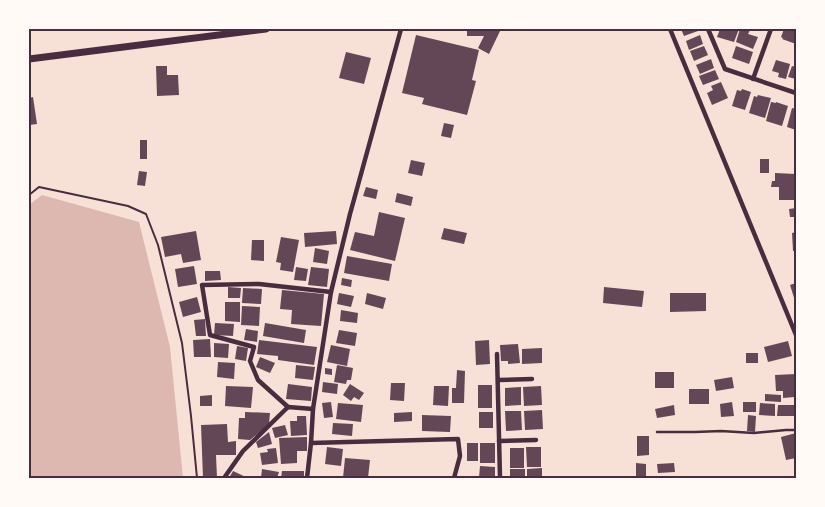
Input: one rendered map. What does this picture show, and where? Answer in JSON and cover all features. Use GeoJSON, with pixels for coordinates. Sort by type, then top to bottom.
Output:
{"type":"FeatureCollection","features":[{"type":"Feature","properties":{"kind":"main road"},"geometry":{"type":"LineString","coordinates":[[29,59],[266,29]]}},
{"type":"Feature","properties":{"kind":"street"},"geometry":{"type":"LineString","coordinates":[[307,478],[313,409],[331,292],[350,214],[401,29]]}},
{"type":"Feature","properties":{"kind":"street"},"geometry":{"type":"LineString","coordinates":[[670,29],[796,335]]}},
{"type":"Feature","properties":{"kind":"street"},"geometry":{"type":"LineString","coordinates":[[708,29],[725,70],[796,93]]}},
{"type":"Feature","properties":{"kind":"street"},"geometry":{"type":"LineString","coordinates":[[753,79],[772,29]]}},
{"type":"Feature","properties":{"kind":"street"},"geometry":{"type":"LineString","coordinates":[[313,409],[288,407],[258,380],[250,361],[254,347],[210,335],[202,285],[259,284],[331,292]]}},
{"type":"Feature","properties":{"kind":"street"},"geometry":{"type":"LineString","coordinates":[[497,354],[500,478]]}},
{"type":"Feature","properties":{"kind":"street"},"geometry":{"type":"LineString","coordinates":[[498,380],[532,379]]}},
{"type":"Feature","properties":{"kind":"street"},"geometry":{"type":"LineString","coordinates":[[224,478],[243,451],[288,407]]}},
{"type":"Feature","properties":{"kind":"street"},"geometry":{"type":"LineString","coordinates":[[311,443],[458,439],[460,456],[454,478]]}},
{"type":"Feature","properties":{"kind":"street"},"geometry":{"type":"LineString","coordinates":[[499,441],[536,440]]}},
{"type":"Feature","properties":{"kind":"lane"},"geometry":{"type":"LineString","coordinates":[[657,432],[721,431],[754,433],[796,430]]}},
{"type":"Feature","properties":{"kind":"path"},"geometry":{"type":"LineString","coordinates":[[29,195],[39,188],[128,206],[146,214],[158,244],[182,343],[196,478]]}},
{"type":"Feature","properties":{"kind":"shaded area"},"geometry":{"type":"Polygon","coordinates":[[[42,195],[139,222],[170,347],[183,478],[29,478],[29,205],[42,195]]]}},
{"type":"Feature","properties":{"kind":"building"},"geometry":{"type":"Polygon","coordinates":[[[467,29],[501,29],[489,54],[478,48],[484,36],[467,36],[467,29]]]}},
{"type":"Feature","properties":{"kind":"building"},"geometry":{"type":"Polygon","coordinates":[[[681,29],[697,29],[698,31],[684,36],[681,29]]]}},
{"type":"Feature","properties":{"kind":"building"},"geometry":{"type":"Polygon","coordinates":[[[720,29],[739,29],[734,42],[717,37],[720,29]]]}},
{"type":"Feature","properties":{"kind":"building"},"geometry":{"type":"Polygon","coordinates":[[[740,29],[750,30],[748,34],[758,37],[753,49],[736,42],[740,29]]]}},
{"type":"Feature","properties":{"kind":"building"},"geometry":{"type":"Polygon","coordinates":[[[784,29],[796,29],[796,44],[782,39],[784,29]]]}},
{"type":"Feature","properties":{"kind":"building"},"geometry":{"type":"Polygon","coordinates":[[[416,35],[479,50],[472,80],[476,81],[467,115],[422,104],[424,98],[402,93],[416,35]]]}},
{"type":"Feature","properties":{"kind":"building"},"geometry":{"type":"Polygon","coordinates":[[[700,35],[703,44],[689,50],[686,41],[700,35]]]}},
{"type":"Feature","properties":{"kind":"building"},"geometry":{"type":"Polygon","coordinates":[[[704,46],[708,55],[694,61],[690,51],[704,46]]]}},
{"type":"Feature","properties":{"kind":"building"},"geometry":{"type":"Polygon","coordinates":[[[736,46],[753,52],[749,64],[732,58],[736,46]]]}},
{"type":"Feature","properties":{"kind":"building"},"geometry":{"type":"Polygon","coordinates":[[[346,52],[371,58],[364,84],[339,78],[346,52]]]}},
{"type":"Feature","properties":{"kind":"building"},"geometry":{"type":"Polygon","coordinates":[[[711,59],[714,68],[700,74],[696,65],[711,59]]]}},
{"type":"Feature","properties":{"kind":"building"},"geometry":{"type":"Polygon","coordinates":[[[776,60],[790,64],[786,79],[778,77],[779,73],[772,71],[776,60]]]}},
{"type":"Feature","properties":{"kind":"building"},"geometry":{"type":"Polygon","coordinates":[[[156,66],[167,66],[167,75],[178,75],[179,95],[157,96],[156,66]]]}},
{"type":"Feature","properties":{"kind":"building"},"geometry":{"type":"Polygon","coordinates":[[[792,66],[796,67],[796,79],[788,77],[792,66]]]}},
{"type":"Feature","properties":{"kind":"building"},"geometry":{"type":"Polygon","coordinates":[[[715,70],[719,79],[703,85],[699,76],[715,70]]]}},
{"type":"Feature","properties":{"kind":"building"},"geometry":{"type":"Polygon","coordinates":[[[721,82],[728,98],[712,105],[707,93],[713,90],[711,86],[721,82]]]}},
{"type":"Feature","properties":{"kind":"building"},"geometry":{"type":"Polygon","coordinates":[[[742,89],[751,92],[745,110],[732,106],[737,90],[741,91],[742,89]]]}},
{"type":"Feature","properties":{"kind":"building"},"geometry":{"type":"Polygon","coordinates":[[[758,95],[771,98],[765,118],[749,113],[754,96],[757,97],[758,95]]]}},
{"type":"Feature","properties":{"kind":"building"},"geometry":{"type":"Polygon","coordinates":[[[33,97],[37,124],[29,125],[29,98],[33,97]]]}},
{"type":"Feature","properties":{"kind":"building"},"geometry":{"type":"Polygon","coordinates":[[[771,102],[788,106],[782,126],[766,121],[771,102]]]}},
{"type":"Feature","properties":{"kind":"building"},"geometry":{"type":"Polygon","coordinates":[[[792,108],[796,109],[796,130],[787,127],[792,108]]]}},
{"type":"Feature","properties":{"kind":"building"},"geometry":{"type":"Polygon","coordinates":[[[444,123],[454,125],[451,138],[441,136],[444,123]]]}},
{"type":"Feature","properties":{"kind":"building"},"geometry":{"type":"Polygon","coordinates":[[[140,140],[147,140],[147,159],[140,159],[140,140]]]}},
{"type":"Feature","properties":{"kind":"building"},"geometry":{"type":"Polygon","coordinates":[[[760,159],[769,159],[769,173],[760,173],[760,159]]]}},
{"type":"Feature","properties":{"kind":"building"},"geometry":{"type":"Polygon","coordinates":[[[411,160],[425,163],[422,176],[408,173],[411,160]]]}},
{"type":"Feature","properties":{"kind":"building"},"geometry":{"type":"Polygon","coordinates":[[[139,171],[147,172],[145,186],[137,185],[139,171]]]}},
{"type":"Feature","properties":{"kind":"building"},"geometry":{"type":"Polygon","coordinates":[[[775,173],[796,174],[796,200],[779,200],[779,187],[771,187],[772,181],[775,181],[775,173]]]}},
{"type":"Feature","properties":{"kind":"building"},"geometry":{"type":"Polygon","coordinates":[[[366,187],[378,190],[376,199],[363,196],[366,187]]]}},
{"type":"Feature","properties":{"kind":"building"},"geometry":{"type":"Polygon","coordinates":[[[397,193],[413,197],[411,206],[395,202],[397,193]]]}},
{"type":"Feature","properties":{"kind":"building"},"geometry":{"type":"Polygon","coordinates":[[[796,208],[796,217],[790,217],[789,209],[796,208]]]}},
{"type":"Feature","properties":{"kind":"building"},"geometry":{"type":"Polygon","coordinates":[[[379,212],[405,218],[395,261],[350,250],[355,232],[374,236],[379,212]]]}},
{"type":"Feature","properties":{"kind":"building"},"geometry":{"type":"Polygon","coordinates":[[[444,228],[467,233],[464,244],[441,239],[444,228]]]}},
{"type":"Feature","properties":{"kind":"building"},"geometry":{"type":"Polygon","coordinates":[[[196,231],[201,260],[183,263],[181,254],[165,257],[161,237],[196,231]]]}},
{"type":"Feature","properties":{"kind":"building"},"geometry":{"type":"Polygon","coordinates":[[[336,231],[337,244],[305,247],[304,233],[336,231]]]}},
{"type":"Feature","properties":{"kind":"building"},"geometry":{"type":"Polygon","coordinates":[[[796,232],[796,251],[793,251],[792,233],[796,232]]]}},
{"type":"Feature","properties":{"kind":"building"},"geometry":{"type":"Polygon","coordinates":[[[281,237],[299,240],[293,272],[280,270],[281,263],[276,262],[281,237]]]}},
{"type":"Feature","properties":{"kind":"building"},"geometry":{"type":"Polygon","coordinates":[[[252,240],[264,240],[264,261],[251,260],[252,240]]]}},
{"type":"Feature","properties":{"kind":"building"},"geometry":{"type":"Polygon","coordinates":[[[315,248],[329,251],[327,264],[313,262],[315,248]]]}},
{"type":"Feature","properties":{"kind":"building"},"geometry":{"type":"Polygon","coordinates":[[[347,256],[392,264],[389,281],[344,273],[347,256]]]}},
{"type":"Feature","properties":{"kind":"building"},"geometry":{"type":"Polygon","coordinates":[[[194,266],[197,284],[178,287],[175,269],[194,266]]]}},
{"type":"Feature","properties":{"kind":"building"},"geometry":{"type":"Polygon","coordinates":[[[296,267],[308,269],[306,281],[294,280],[296,267]]]}},
{"type":"Feature","properties":{"kind":"building"},"geometry":{"type":"Polygon","coordinates":[[[311,267],[329,269],[327,287],[308,285],[311,267]]]}},
{"type":"Feature","properties":{"kind":"building"},"geometry":{"type":"Polygon","coordinates":[[[205,271],[220,271],[221,280],[205,281],[205,271]]]}},
{"type":"Feature","properties":{"kind":"building"},"geometry":{"type":"Polygon","coordinates":[[[342,278],[352,280],[351,287],[341,285],[342,278]]]}},
{"type":"Feature","properties":{"kind":"building"},"geometry":{"type":"Polygon","coordinates":[[[796,283],[796,304],[790,285],[796,283]]]}},
{"type":"Feature","properties":{"kind":"building"},"geometry":{"type":"Polygon","coordinates":[[[228,287],[241,288],[240,298],[228,298],[228,287]]]}},
{"type":"Feature","properties":{"kind":"building"},"geometry":{"type":"Polygon","coordinates":[[[604,287],[644,291],[642,307],[603,303],[604,287]]]}},
{"type":"Feature","properties":{"kind":"building"},"geometry":{"type":"Polygon","coordinates":[[[243,288],[262,289],[261,304],[242,303],[243,288]]]}},
{"type":"Feature","properties":{"kind":"building"},"geometry":{"type":"Polygon","coordinates":[[[282,290],[324,294],[321,326],[291,324],[292,310],[280,309],[282,290]]]}},
{"type":"Feature","properties":{"kind":"building"},"geometry":{"type":"Polygon","coordinates":[[[339,293],[354,296],[351,307],[337,304],[339,293]]]}},
{"type":"Feature","properties":{"kind":"building"},"geometry":{"type":"Polygon","coordinates":[[[367,293],[386,298],[383,309],[365,304],[367,293]]]}},
{"type":"Feature","properties":{"kind":"building"},"geometry":{"type":"Polygon","coordinates":[[[670,293],[706,293],[706,311],[670,312],[670,293]]]}},
{"type":"Feature","properties":{"kind":"building"},"geometry":{"type":"Polygon","coordinates":[[[197,297],[201,312],[183,317],[179,302],[197,297]]]}},
{"type":"Feature","properties":{"kind":"building"},"geometry":{"type":"Polygon","coordinates":[[[225,302],[240,302],[240,322],[225,321],[225,302]]]}},
{"type":"Feature","properties":{"kind":"building"},"geometry":{"type":"Polygon","coordinates":[[[242,306],[260,307],[259,326],[241,325],[242,306]]]}},
{"type":"Feature","properties":{"kind":"building"},"geometry":{"type":"Polygon","coordinates":[[[341,310],[358,313],[357,323],[340,321],[341,310]]]}},
{"type":"Feature","properties":{"kind":"building"},"geometry":{"type":"Polygon","coordinates":[[[205,319],[206,336],[196,336],[194,320],[205,319]]]}},
{"type":"Feature","properties":{"kind":"building"},"geometry":{"type":"Polygon","coordinates":[[[215,323],[234,324],[233,336],[214,335],[215,323]]]}},
{"type":"Feature","properties":{"kind":"building"},"geometry":{"type":"Polygon","coordinates":[[[265,323],[306,330],[304,343],[263,336],[265,323]]]}},
{"type":"Feature","properties":{"kind":"building"},"geometry":{"type":"Polygon","coordinates":[[[246,329],[258,331],[257,342],[244,340],[246,329]]]}},
{"type":"Feature","properties":{"kind":"building"},"geometry":{"type":"Polygon","coordinates":[[[339,330],[357,333],[355,346],[336,343],[339,330]]]}},
{"type":"Feature","properties":{"kind":"building"},"geometry":{"type":"Polygon","coordinates":[[[210,339],[211,357],[194,357],[193,340],[210,339]]]}},
{"type":"Feature","properties":{"kind":"building"},"geometry":{"type":"Polygon","coordinates":[[[259,340],[317,347],[314,365],[278,360],[278,356],[257,354],[259,340]]]}},
{"type":"Feature","properties":{"kind":"building"},"geometry":{"type":"Polygon","coordinates":[[[489,340],[490,364],[476,365],[475,341],[489,340]]]}},
{"type":"Feature","properties":{"kind":"building"},"geometry":{"type":"Polygon","coordinates":[[[788,341],[792,356],[768,362],[764,347],[788,341]]]}},
{"type":"Feature","properties":{"kind":"building"},"geometry":{"type":"Polygon","coordinates":[[[214,343],[229,344],[228,358],[214,357],[214,343]]]}},
{"type":"Feature","properties":{"kind":"building"},"geometry":{"type":"Polygon","coordinates":[[[518,344],[520,363],[508,364],[508,361],[501,361],[500,345],[518,344]]]}},
{"type":"Feature","properties":{"kind":"building"},"geometry":{"type":"Polygon","coordinates":[[[331,345],[350,349],[347,366],[327,362],[331,345]]]}},
{"type":"Feature","properties":{"kind":"building"},"geometry":{"type":"Polygon","coordinates":[[[237,346],[248,348],[246,361],[235,359],[237,346]]]}},
{"type":"Feature","properties":{"kind":"building"},"geometry":{"type":"Polygon","coordinates":[[[542,348],[542,363],[522,364],[522,349],[542,348]]]}},
{"type":"Feature","properties":{"kind":"building"},"geometry":{"type":"Polygon","coordinates":[[[746,353],[758,353],[758,363],[746,363],[746,353]]]}},
{"type":"Feature","properties":{"kind":"building"},"geometry":{"type":"Polygon","coordinates":[[[260,357],[275,363],[270,373],[256,367],[260,357]]]}},
{"type":"Feature","properties":{"kind":"building"},"geometry":{"type":"Polygon","coordinates":[[[218,362],[235,363],[234,379],[217,377],[218,362]]]}},
{"type":"Feature","properties":{"kind":"building"},"geometry":{"type":"Polygon","coordinates":[[[296,365],[315,367],[313,380],[295,378],[296,365]]]}},
{"type":"Feature","properties":{"kind":"building"},"geometry":{"type":"Polygon","coordinates":[[[337,365],[353,368],[351,380],[347,380],[346,384],[334,382],[337,365]]]}},
{"type":"Feature","properties":{"kind":"building"},"geometry":{"type":"Polygon","coordinates":[[[325,368],[332,369],[332,375],[325,374],[325,368]]]}},
{"type":"Feature","properties":{"kind":"building"},"geometry":{"type":"Polygon","coordinates":[[[457,370],[465,371],[464,403],[452,403],[452,388],[456,388],[457,370]]]}},
{"type":"Feature","properties":{"kind":"building"},"geometry":{"type":"Polygon","coordinates":[[[655,372],[674,372],[674,388],[655,388],[655,372]]]}},
{"type":"Feature","properties":{"kind":"building"},"geometry":{"type":"Polygon","coordinates":[[[796,374],[795,397],[783,398],[783,391],[776,391],[775,375],[796,374]]]}},
{"type":"Feature","properties":{"kind":"building"},"geometry":{"type":"Polygon","coordinates":[[[732,377],[734,388],[716,391],[714,380],[732,377]]]}},
{"type":"Feature","properties":{"kind":"building"},"geometry":{"type":"Polygon","coordinates":[[[323,382],[338,384],[337,394],[322,392],[323,382]]]}},
{"type":"Feature","properties":{"kind":"building"},"geometry":{"type":"Polygon","coordinates":[[[391,383],[405,383],[404,401],[390,400],[391,383]]]}},
{"type":"Feature","properties":{"kind":"building"},"geometry":{"type":"Polygon","coordinates":[[[288,384],[312,387],[311,401],[286,399],[288,384]]]}},
{"type":"Feature","properties":{"kind":"building"},"geometry":{"type":"Polygon","coordinates":[[[350,384],[364,393],[359,400],[354,397],[351,401],[343,395],[350,384]]]}},
{"type":"Feature","properties":{"kind":"building"},"geometry":{"type":"Polygon","coordinates":[[[478,385],[492,385],[492,408],[478,408],[478,385]]]}},
{"type":"Feature","properties":{"kind":"building"},"geometry":{"type":"Polygon","coordinates":[[[226,386],[253,387],[251,408],[225,406],[226,386]]]}},
{"type":"Feature","properties":{"kind":"building"},"geometry":{"type":"Polygon","coordinates":[[[434,386],[449,386],[448,406],[433,405],[434,386]]]}},
{"type":"Feature","properties":{"kind":"building"},"geometry":{"type":"Polygon","coordinates":[[[541,386],[542,405],[524,406],[523,387],[541,386]]]}},
{"type":"Feature","properties":{"kind":"building"},"geometry":{"type":"Polygon","coordinates":[[[521,387],[521,405],[505,406],[505,388],[521,387]]]}},
{"type":"Feature","properties":{"kind":"building"},"geometry":{"type":"Polygon","coordinates":[[[689,389],[709,389],[709,404],[689,404],[689,389]]]}},
{"type":"Feature","properties":{"kind":"building"},"geometry":{"type":"Polygon","coordinates":[[[765,394],[781,395],[781,402],[765,401],[765,394]]]}},
{"type":"Feature","properties":{"kind":"building"},"geometry":{"type":"Polygon","coordinates":[[[212,395],[212,406],[200,406],[200,396],[212,395]]]}},
{"type":"Feature","properties":{"kind":"building"},"geometry":{"type":"Polygon","coordinates":[[[331,402],[333,417],[324,418],[322,403],[331,402]]]}},
{"type":"Feature","properties":{"kind":"building"},"geometry":{"type":"Polygon","coordinates":[[[732,402],[734,416],[721,417],[720,404],[732,402]]]}},
{"type":"Feature","properties":{"kind":"building"},"geometry":{"type":"Polygon","coordinates":[[[743,402],[756,402],[756,412],[743,412],[743,402]]]}},
{"type":"Feature","properties":{"kind":"building"},"geometry":{"type":"Polygon","coordinates":[[[338,403],[363,405],[361,422],[336,419],[338,403]]]}},
{"type":"Feature","properties":{"kind":"building"},"geometry":{"type":"Polygon","coordinates":[[[760,403],[775,404],[775,416],[759,415],[760,403]]]}},
{"type":"Feature","properties":{"kind":"building"},"geometry":{"type":"Polygon","coordinates":[[[674,405],[675,415],[657,418],[655,409],[674,405]]]}},
{"type":"Feature","properties":{"kind":"building"},"geometry":{"type":"Polygon","coordinates":[[[778,405],[794,405],[794,416],[777,416],[778,405]]]}},
{"type":"Feature","properties":{"kind":"building"},"geometry":{"type":"Polygon","coordinates":[[[542,410],[543,429],[525,430],[524,411],[542,410]]]}},
{"type":"Feature","properties":{"kind":"building"},"geometry":{"type":"Polygon","coordinates":[[[505,411],[521,411],[522,430],[506,431],[505,411]]]}},
{"type":"Feature","properties":{"kind":"building"},"geometry":{"type":"Polygon","coordinates":[[[245,412],[270,413],[269,424],[250,440],[238,439],[239,418],[245,418],[245,412]]]}},
{"type":"Feature","properties":{"kind":"building"},"geometry":{"type":"Polygon","coordinates":[[[412,412],[412,421],[394,422],[394,413],[412,412]]]}},
{"type":"Feature","properties":{"kind":"building"},"geometry":{"type":"Polygon","coordinates":[[[479,412],[493,412],[493,428],[479,428],[479,412]]]}},
{"type":"Feature","properties":{"kind":"building"},"geometry":{"type":"Polygon","coordinates":[[[422,415],[451,416],[450,432],[422,431],[422,415]]]}},
{"type":"Feature","properties":{"kind":"building"},"geometry":{"type":"Polygon","coordinates":[[[748,415],[756,416],[755,432],[747,431],[748,415]]]}},
{"type":"Feature","properties":{"kind":"building"},"geometry":{"type":"Polygon","coordinates":[[[297,416],[306,416],[307,435],[291,436],[290,421],[297,421],[297,416]]]}},
{"type":"Feature","properties":{"kind":"building"},"geometry":{"type":"Polygon","coordinates":[[[333,423],[353,424],[352,436],[332,434],[333,423]]]}},
{"type":"Feature","properties":{"kind":"building"},"geometry":{"type":"Polygon","coordinates":[[[227,424],[228,442],[236,441],[236,455],[216,455],[217,478],[203,478],[201,425],[227,424]]]}},
{"type":"Feature","properties":{"kind":"building"},"geometry":{"type":"Polygon","coordinates":[[[285,425],[288,435],[275,438],[272,428],[285,425]]]}},
{"type":"Feature","properties":{"kind":"building"},"geometry":{"type":"Polygon","coordinates":[[[269,432],[272,444],[258,448],[256,442],[269,432]]]}},
{"type":"Feature","properties":{"kind":"building"},"geometry":{"type":"Polygon","coordinates":[[[796,433],[796,458],[786,460],[781,437],[796,433]]]}},
{"type":"Feature","properties":{"kind":"building"},"geometry":{"type":"Polygon","coordinates":[[[637,436],[649,436],[649,455],[637,456],[637,436]]]}},
{"type":"Feature","properties":{"kind":"building"},"geometry":{"type":"Polygon","coordinates":[[[307,437],[307,451],[297,451],[297,463],[281,464],[279,438],[307,437]]]}},
{"type":"Feature","properties":{"kind":"building"},"geometry":{"type":"Polygon","coordinates":[[[467,443],[478,443],[478,461],[467,461],[467,443]]]}},
{"type":"Feature","properties":{"kind":"building"},"geometry":{"type":"Polygon","coordinates":[[[480,443],[495,443],[495,463],[480,463],[480,443]]]}},
{"type":"Feature","properties":{"kind":"building"},"geometry":{"type":"Polygon","coordinates":[[[327,447],[343,449],[341,466],[325,464],[327,447]]]}},
{"type":"Feature","properties":{"kind":"building"},"geometry":{"type":"Polygon","coordinates":[[[526,447],[541,447],[541,467],[527,467],[526,447]]]}},
{"type":"Feature","properties":{"kind":"building"},"geometry":{"type":"Polygon","coordinates":[[[276,448],[278,463],[262,465],[260,453],[268,452],[267,449],[276,448]]]}},
{"type":"Feature","properties":{"kind":"building"},"geometry":{"type":"Polygon","coordinates":[[[510,448],[524,448],[524,468],[510,468],[510,448]]]}},
{"type":"Feature","properties":{"kind":"building"},"geometry":{"type":"Polygon","coordinates":[[[345,458],[370,460],[368,478],[343,478],[345,458]]]}},
{"type":"Feature","properties":{"kind":"building"},"geometry":{"type":"Polygon","coordinates":[[[636,463],[646,464],[646,478],[636,478],[636,463]]]}},
{"type":"Feature","properties":{"kind":"building"},"geometry":{"type":"Polygon","coordinates":[[[674,463],[675,472],[658,473],[657,464],[674,463]]]}},
{"type":"Feature","properties":{"kind":"building"},"geometry":{"type":"Polygon","coordinates":[[[480,466],[495,467],[495,478],[479,478],[480,466]]]}},
{"type":"Feature","properties":{"kind":"building"},"geometry":{"type":"Polygon","coordinates":[[[542,468],[542,478],[527,478],[527,469],[542,468]]]}},
{"type":"Feature","properties":{"kind":"building"},"geometry":{"type":"Polygon","coordinates":[[[262,469],[279,472],[277,478],[261,478],[262,469]]]}},
{"type":"Feature","properties":{"kind":"building"},"geometry":{"type":"Polygon","coordinates":[[[510,469],[525,469],[525,478],[510,478],[510,469]]]}},
{"type":"Feature","properties":{"kind":"building"},"geometry":{"type":"Polygon","coordinates":[[[233,471],[248,478],[229,478],[233,471]]]}},
{"type":"Feature","properties":{"kind":"building"},"geometry":{"type":"Polygon","coordinates":[[[282,471],[304,471],[304,478],[281,478],[282,471]]]}},
{"type":"Feature","properties":{"kind":"building"},"geometry":{"type":"Polygon","coordinates":[[[319,476],[334,476],[334,478],[319,478],[319,476]]]}}]}
